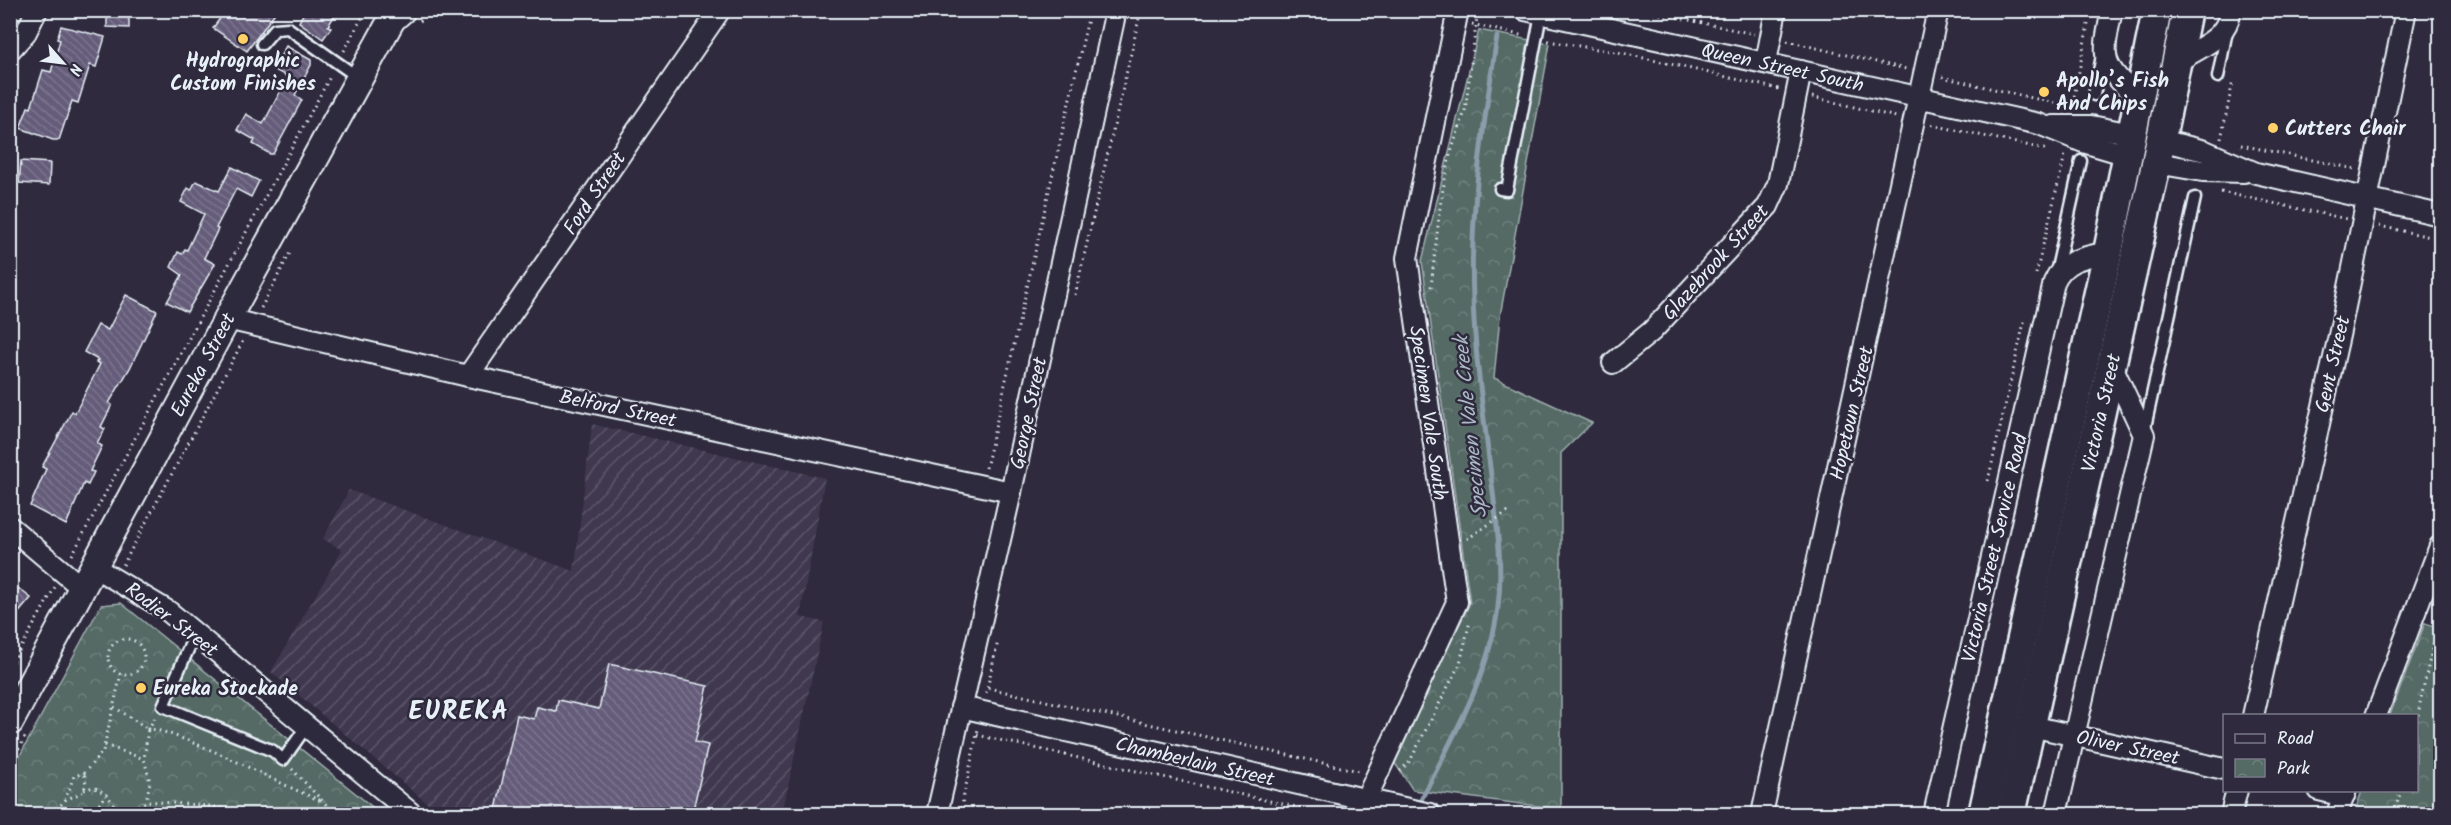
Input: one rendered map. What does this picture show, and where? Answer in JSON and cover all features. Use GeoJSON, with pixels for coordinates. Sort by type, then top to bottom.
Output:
{"type":"FeatureCollection","features":[{"type":"Feature","properties":{"kind":"main road","name":"Victoria Street"},"geometry":{"type":"LineString","coordinates":[[1983,814],[2108,252],[2157,10]]}},
{"type":"Feature","properties":{"kind":"main road","name":"Victoria Street"},"geometry":{"type":"LineString","coordinates":[[2011,814],[2112,366],[2187,10]]}},
{"type":"Feature","properties":{"kind":"main road","name":"Queen Street South"},"geometry":{"type":"LineString","coordinates":[[2130,145],[2158,151]]}},
{"type":"Feature","properties":{"kind":"street"},"geometry":{"type":"LineString","coordinates":[[10,50],[26,32],[37,10]]}},
{"type":"Feature","properties":{"kind":"street","name":"Ford Street"},"geometry":{"type":"LineString","coordinates":[[468,376],[720,10]]}},
{"type":"Feature","properties":{"kind":"street","name":"George Street"},"geometry":{"type":"LineString","coordinates":[[937,814],[1011,492],[1116,10]]}},
{"type":"Feature","properties":{"kind":"street"},"geometry":{"type":"LineString","coordinates":[[1766,62],[1776,10]]}},
{"type":"Feature","properties":{"kind":"street","name":"Hopetoun Street"},"geometry":{"type":"LineString","coordinates":[[1762,814],[1921,97],[1938,10]]}},
{"type":"Feature","properties":{"kind":"street"},"geometry":{"type":"LineString","coordinates":[[2112,10],[2104,47],[2107,62],[2113,74],[2139,100]]}},
{"type":"Feature","properties":{"kind":"street","name":"Gent Street"},"geometry":{"type":"LineString","coordinates":[[2253,714],[2363,223],[2406,10]]}},
{"type":"Feature","properties":{"kind":"street","name":"Queen Street South"},"geometry":{"type":"LineString","coordinates":[[1533,12],[2038,124],[2083,142],[2130,145]]}},
{"type":"Feature","properties":{"kind":"street","name":"Eureka Street"},"geometry":{"type":"LineString","coordinates":[[18,729],[88,578],[392,13]]}},
{"type":"Feature","properties":{"kind":"street","name":"Specimen Vale South"},"geometry":{"type":"LineString","coordinates":[[1365,801],[1457,602],[1407,258],[1456,16]]}},
{"type":"Feature","properties":{"kind":"street"},"geometry":{"type":"LineString","coordinates":[[2176,63],[2214,40],[2226,28],[2230,16]]}},
{"type":"Feature","properties":{"kind":"street","name":"Glazebrook Street"},"geometry":{"type":"LineString","coordinates":[[1613,363],[1652,331],[1768,206],[1778,184],[1801,71]]}},
{"type":"Feature","properties":{"kind":"street"},"geometry":{"type":"LineString","coordinates":[[2158,151],[2203,171],[2256,173],[2440,215]]}},
{"type":"Feature","properties":{"kind":"street"},"geometry":{"type":"LineString","coordinates":[[2054,282],[2068,263],[2108,252]]}},
{"type":"Feature","properties":{"kind":"street","name":"Victoria Street Service Road"},"geometry":{"type":"LineString","coordinates":[[1934,814],[2054,282]]}},
{"type":"Feature","properties":{"kind":"street","name":"Belford Street"},"geometry":{"type":"LineString","coordinates":[[227,320],[468,376],[1011,492]]}},
{"type":"Feature","properties":{"kind":"street"},"geometry":{"type":"LineString","coordinates":[[2056,814],[2144,435],[2112,366]]}},
{"type":"Feature","properties":{"kind":"street","name":"Rodier Street"},"geometry":{"type":"LineString","coordinates":[[10,527],[63,571],[88,578],[117,579],[155,602],[412,814]]}},
{"type":"Feature","properties":{"kind":"street"},"geometry":{"type":"LineString","coordinates":[[2377,714],[2440,546]]}},
{"type":"Feature","properties":{"kind":"street","name":"Chamberlain Street"},"geometry":{"type":"LineString","coordinates":[[962,707],[1365,801],[1430,814]]}},
{"type":"Feature","properties":{"kind":"street","name":"Oliver Street"},"geometry":{"type":"LineString","coordinates":[[2031,726],[2223,769]]}},
{"type":"Feature","properties":{"kind":"street"},"geometry":{"type":"LineString","coordinates":[[2231,814],[2236,792]]}},
{"type":"Feature","properties":{"kind":"street"},"geometry":{"type":"LineString","coordinates":[[2337,814],[2345,793]]}},
{"type":"Feature","properties":{"kind":"lane"},"geometry":{"type":"LineString","coordinates":[[1500,189],[1507,190],[1536,39],[1533,12]]}},
{"type":"Feature","properties":{"kind":"lane"},"geometry":{"type":"LineString","coordinates":[[2218,77],[2230,16]]}},
{"type":"Feature","properties":{"kind":"lane"},"geometry":{"type":"LineString","coordinates":[[262,44],[275,28],[288,28],[359,78]]}},
{"type":"Feature","properties":{"kind":"lane"},"geometry":{"type":"LineString","coordinates":[[2094,95],[2104,47]]}},
{"type":"Feature","properties":{"kind":"lane","name":"Victoria Street Service Road"},"geometry":{"type":"LineString","coordinates":[[2054,282],[2081,161]]}},
{"type":"Feature","properties":{"kind":"lane"},"geometry":{"type":"LineString","coordinates":[[2144,435],[2195,198]]}},
{"type":"Feature","properties":{"kind":"lane"},"geometry":{"type":"LineString","coordinates":[[195,634],[163,706],[273,751],[283,760],[306,727]]}},
{"type":"Feature","properties":{"kind":"path"},"geometry":{"type":"LineString","coordinates":[[10,667],[366,10]]}},
{"type":"Feature","properties":{"kind":"path"},"geometry":{"type":"LineString","coordinates":[[982,486],[1090,10]]}},
{"type":"Feature","properties":{"kind":"path"},"geometry":{"type":"LineString","coordinates":[[1073,301],[1141,10]]}},
{"type":"Feature","properties":{"kind":"path"},"geometry":{"type":"LineString","coordinates":[[1409,10],[1456,16],[1536,39],[1622,53],[1915,122],[2054,151]]}},
{"type":"Feature","properties":{"kind":"path"},"geometry":{"type":"LineString","coordinates":[[1642,10],[2072,108],[2089,21]]}},
{"type":"Feature","properties":{"kind":"path"},"geometry":{"type":"LineString","coordinates":[[2221,140],[2228,143]]}},
{"type":"Feature","properties":{"kind":"path"},"geometry":{"type":"LineString","coordinates":[[2240,145],[2373,174]]}},
{"type":"Feature","properties":{"kind":"path"},"geometry":{"type":"LineString","coordinates":[[2211,189],[2440,239]]}},
{"type":"Feature","properties":{"kind":"path"},"geometry":{"type":"LineString","coordinates":[[117,579],[251,326]]}},
{"type":"Feature","properties":{"kind":"path"},"geometry":{"type":"LineString","coordinates":[[1467,540],[1510,510]]}},
{"type":"Feature","properties":{"kind":"path"},"geometry":{"type":"LineString","coordinates":[[2418,715],[2440,614]]}},
{"type":"Feature","properties":{"kind":"path"},"geometry":{"type":"LineString","coordinates":[[123,639],[135,640],[145,654],[143,665],[135,673],[121,674],[110,666],[108,660],[110,649],[123,639]]}},
{"type":"Feature","properties":{"kind":"path"},"geometry":{"type":"LineString","coordinates":[[53,814],[65,800],[74,776],[84,773],[105,745],[121,674]]}},
{"type":"Feature","properties":{"kind":"path"},"geometry":{"type":"LineString","coordinates":[[988,688],[1359,771]]}},
{"type":"Feature","properties":{"kind":"path"},"geometry":{"type":"LineString","coordinates":[[114,707],[148,729],[216,752],[284,786],[324,802]]}},
{"type":"Feature","properties":{"kind":"path"},"geometry":{"type":"LineString","coordinates":[[960,814],[981,711]]}},
{"type":"Feature","properties":{"kind":"path"},"geometry":{"type":"LineString","coordinates":[[10,765],[18,729]]}},
{"type":"Feature","properties":{"kind":"path"},"geometry":{"type":"LineString","coordinates":[[129,814],[146,801],[150,782],[144,759],[148,729]]}},
{"type":"Feature","properties":{"kind":"path"},"geometry":{"type":"LineString","coordinates":[[976,735],[1327,814]]}},
{"type":"Feature","properties":{"kind":"path"},"geometry":{"type":"LineString","coordinates":[[105,745],[144,759]]}},
{"type":"Feature","properties":{"kind":"path"},"geometry":{"type":"LineString","coordinates":[[283,760],[333,812],[340,814]]}},
{"type":"Feature","properties":{"kind":"path"},"geometry":{"type":"LineString","coordinates":[[84,773],[86,784],[84,790]]}},
{"type":"Feature","properties":{"kind":"path"},"geometry":{"type":"LineString","coordinates":[[65,800],[93,787],[107,794],[118,814]]}},
{"type":"Feature","properties":{"kind":"path"},"geometry":{"type":"LineString","coordinates":[[2394,814],[2400,792]]}},
{"type":"Feature","properties":{"kind":"path"},"geometry":{"type":"LineString","coordinates":[[92,814],[107,794]]}},
{"type":"Feature","properties":{"kind":"path"},"geometry":{"type":"LineString","coordinates":[[146,801],[210,806],[244,814]]}},
{"type":"Feature","properties":{"kind":"shaded area"},"geometry":{"type":"Polygon","coordinates":[[[592,424],[825,478],[800,617],[824,622],[782,814],[440,814],[271,672],[342,550],[323,539],[349,490],[574,571],[592,424]]]}},
{"type":"Feature","properties":{"kind":"green space"},"geometry":{"type":"Polygon","coordinates":[[[1479,30],[1550,44],[1500,316],[1494,378],[1592,423],[1561,453],[1561,809],[1413,790],[1392,759],[1470,603],[1422,261],[1479,30]]]}},
{"type":"Feature","properties":{"kind":"green space","name":"Eureka Stockade"},"geometry":{"type":"Polygon","coordinates":[[[121,603],[381,814],[11,814],[11,772],[101,605],[121,603]]]}},
{"type":"Feature","properties":{"kind":"green space"},"geometry":{"type":"Polygon","coordinates":[[[2425,623],[2440,628],[2440,814],[2354,814],[2362,792],[2418,792],[2418,714],[2390,714],[2425,623]]]}},
{"type":"Feature","properties":{"kind":"building"},"geometry":{"type":"Polygon","coordinates":[[[107,10],[129,10],[129,28],[107,27],[107,10]]]}},
{"type":"Feature","properties":{"kind":"building","name":"Hydrographic Custom Finishes"},"geometry":{"type":"Polygon","coordinates":[[[226,10],[277,10],[247,51],[213,28],[226,10]]]}},
{"type":"Feature","properties":{"kind":"building"},"geometry":{"type":"Polygon","coordinates":[[[305,10],[338,10],[328,26],[331,28],[323,39],[299,22],[305,10]]]}},
{"type":"Feature","properties":{"kind":"building"},"geometry":{"type":"Polygon","coordinates":[[[61,26],[105,37],[96,67],[90,65],[78,103],[72,101],[59,140],[53,140],[20,128],[28,107],[31,108],[43,70],[51,72],[60,40],[57,39],[61,26]]]}},
{"type":"Feature","properties":{"kind":"building"},"geometry":{"type":"Polygon","coordinates":[[[286,46],[311,60],[311,65],[295,95],[302,100],[273,154],[270,154],[253,144],[255,140],[237,130],[246,114],[263,124],[288,77],[273,69],[286,46]]]}},
{"type":"Feature","properties":{"kind":"building"},"geometry":{"type":"Polygon","coordinates":[[[21,161],[50,163],[49,185],[19,183],[21,161]]]}},
{"type":"Feature","properties":{"kind":"building"},"geometry":{"type":"Polygon","coordinates":[[[232,167],[259,181],[251,197],[236,189],[204,258],[215,264],[187,312],[167,302],[182,275],[171,267],[178,252],[182,254],[185,249],[187,250],[204,214],[181,202],[188,188],[191,190],[196,181],[219,191],[232,167]]]}},
{"type":"Feature","properties":{"kind":"building"},"geometry":{"type":"Polygon","coordinates":[[[126,295],[157,311],[130,368],[109,403],[112,405],[101,427],[105,429],[97,443],[102,446],[90,471],[94,472],[88,485],[84,483],[66,525],[30,506],[46,469],[42,467],[72,411],[75,413],[100,364],[96,362],[98,360],[84,352],[98,325],[108,330],[126,295]]]}},
{"type":"Feature","properties":{"kind":"building"},"geometry":{"type":"Polygon","coordinates":[[[10,582],[31,598],[10,623],[10,582]]]}},
{"type":"Feature","properties":{"kind":"building"},"geometry":{"type":"Polygon","coordinates":[[[609,664],[708,686],[695,742],[708,745],[692,814],[495,814],[517,715],[534,719],[537,707],[556,711],[558,700],[599,709],[609,664]]]}},
{"type":"Feature","properties":{"kind":"waterway","name":"Specimen Vale Creek"},"geometry":{"type":"LineString","coordinates":[[1421,800],[1457,730],[1478,682],[1487,658],[1498,607],[1499,546],[1476,345],[1472,266],[1475,200],[1497,37]]}},
{"type":"Feature","properties":{"kind":"place","name":"Hydrographic Custom Finishes"},"geometry":{"type":"Point","coordinates":[243,39]}},
{"type":"Feature","properties":{"kind":"place","name":"Apollo’s Fish And Chips"},"geometry":{"type":"Point","coordinates":[2044,92]}},
{"type":"Feature","properties":{"kind":"place","name":"Cutters Chair"},"geometry":{"type":"Point","coordinates":[2273,128]}},
{"type":"Feature","properties":{"kind":"place","name":"Eureka Stockade"},"geometry":{"type":"Point","coordinates":[141,688]}},
{"type":"Feature","properties":{"kind":"district","name":"EUREKA"},"geometry":{"type":"Point","coordinates":[459,710]}}]}
